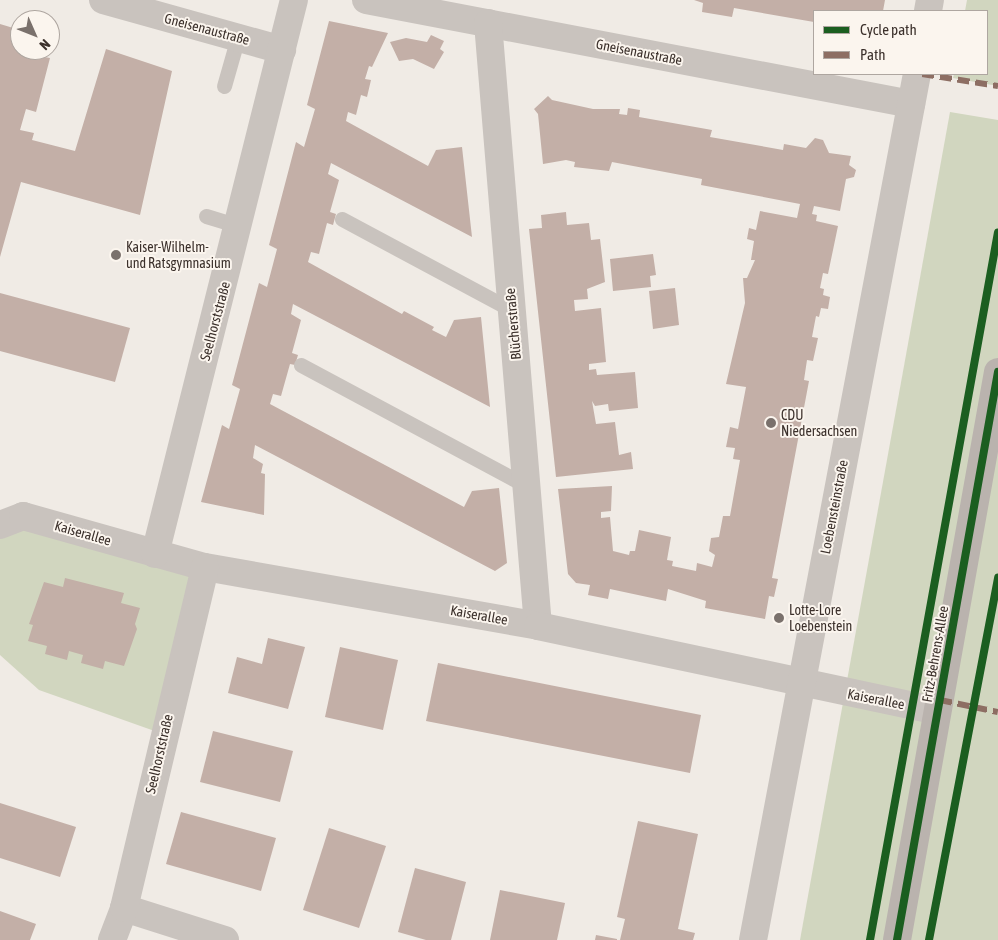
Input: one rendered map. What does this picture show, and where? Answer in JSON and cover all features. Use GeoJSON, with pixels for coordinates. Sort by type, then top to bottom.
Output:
{"type":"FeatureCollection","features":[{"type":"Feature","properties":{"kind":"street","name":"Gneisenaustraße"},"geometry":{"type":"LineString","coordinates":[[103,0],[282,50]]}},
{"type":"Feature","properties":{"kind":"street","name":"Seelhorststraße"},"geometry":{"type":"LineString","coordinates":[[155,554],[239,226],[294,0]]}},
{"type":"Feature","properties":{"kind":"street","name":"Gneisenaustraße"},"geometry":{"type":"LineString","coordinates":[[366,0],[911,104]]}},
{"type":"Feature","properties":{"kind":"street","name":"Blücherstraße"},"geometry":{"type":"LineString","coordinates":[[488,23],[538,626]]}},
{"type":"Feature","properties":{"kind":"street","name":"Loebensteinstraße"},"geometry":{"type":"LineString","coordinates":[[753,940],[917,75]]}},
{"type":"Feature","properties":{"kind":"street","name":"Fritz-Behrens-Allee"},"geometry":{"type":"LineString","coordinates":[[897,940],[998,372]]}},
{"type":"Feature","properties":{"kind":"street","name":"Kaiserallee"},"geometry":{"type":"LineString","coordinates":[[11,521],[155,554],[205,568],[538,626],[800,684],[937,711]]}},
{"type":"Feature","properties":{"kind":"street","name":"Seelhorststraße"},"geometry":{"type":"LineString","coordinates":[[112,940],[124,908],[205,568]]}},
{"type":"Feature","properties":{"kind":"street"},"geometry":{"type":"LineString","coordinates":[[124,908],[225,940]]}},
{"type":"Feature","properties":{"kind":"lane"},"geometry":{"type":"LineString","coordinates":[[224,86],[238,37]]}},
{"type":"Feature","properties":{"kind":"lane"},"geometry":{"type":"LineString","coordinates":[[206,216],[239,226]]}},
{"type":"Feature","properties":{"kind":"lane"},"geometry":{"type":"LineString","coordinates":[[342,219],[512,310]]}},
{"type":"Feature","properties":{"kind":"lane"},"geometry":{"type":"LineString","coordinates":[[301,365],[527,486]]}},
{"type":"Feature","properties":{"kind":"green space"},"geometry":{"type":"Polygon","coordinates":[[[967,0],[998,0],[998,86],[953,78],[954,75],[988,75],[988,10],[965,10],[967,0]]]}},
{"type":"Feature","properties":{"kind":"green space"},"geometry":{"type":"Polygon","coordinates":[[[950,112],[998,120],[998,940],[800,940],[950,112]]]}},
{"type":"Feature","properties":{"kind":"green space"},"geometry":{"type":"Polygon","coordinates":[[[0,525],[205,567],[163,734],[39,690],[0,655],[0,525]]]}},
{"type":"Feature","properties":{"kind":"building"},"geometry":{"type":"Polygon","coordinates":[[[694,0],[885,0],[883,10],[813,10],[813,22],[734,8],[732,17],[702,12],[703,3],[694,0]]]}},
{"type":"Feature","properties":{"kind":"building"},"geometry":{"type":"Polygon","coordinates":[[[329,21],[388,33],[372,67],[369,66],[365,79],[371,80],[367,97],[361,95],[356,115],[348,112],[346,121],[428,166],[436,150],[462,147],[472,237],[331,163],[328,174],[339,180],[330,212],[336,214],[333,225],[327,223],[319,254],[311,252],[308,262],[402,314],[404,311],[434,327],[432,330],[446,337],[454,320],[481,317],[490,407],[293,304],[291,314],[301,320],[292,353],[298,355],[295,365],[290,364],[281,396],[273,394],[270,404],[464,507],[472,491],[499,488],[507,563],[495,571],[255,445],[253,458],[263,464],[261,473],[265,474],[264,515],[201,502],[222,425],[229,429],[240,389],[232,385],[259,283],[267,287],[277,249],[269,245],[296,142],[304,147],[315,109],[307,105],[329,21]]]}},
{"type":"Feature","properties":{"kind":"building"},"geometry":{"type":"Polygon","coordinates":[[[0,24],[10,27],[10,60],[49,60],[36,112],[26,109],[20,130],[34,133],[32,140],[75,151],[106,49],[172,71],[140,215],[21,182],[0,257],[0,24]]]}},
{"type":"Feature","properties":{"kind":"building"},"geometry":{"type":"Polygon","coordinates":[[[431,35],[444,41],[440,49],[444,52],[434,69],[413,59],[399,61],[390,42],[406,38],[427,42],[431,35]]]}},
{"type":"Feature","properties":{"kind":"building"},"geometry":{"type":"Polygon","coordinates":[[[548,96],[552,100],[593,109],[620,109],[619,114],[627,115],[628,108],[640,110],[639,117],[712,130],[710,137],[783,150],[784,144],[806,148],[815,138],[823,140],[829,153],[851,156],[849,165],[856,170],[854,177],[846,179],[840,211],[814,206],[812,214],[817,215],[816,221],[838,226],[828,274],[823,273],[820,288],[824,289],[823,295],[830,297],[828,309],[821,308],[819,317],[816,316],[812,337],[818,338],[813,361],[807,360],[804,380],[809,381],[772,578],[778,579],[774,597],[769,596],[765,619],[705,608],[706,601],[668,589],[666,601],[610,589],[608,599],[588,595],[590,585],[576,583],[568,574],[558,489],[612,486],[611,511],[601,512],[601,518],[610,517],[613,551],[629,555],[630,551],[635,551],[639,530],[671,537],[667,560],[673,561],[672,566],[696,571],[697,563],[712,567],[715,555],[709,551],[711,538],[719,537],[723,516],[730,516],[740,460],[733,459],[735,448],[726,447],[730,427],[738,429],[746,387],[726,384],[745,303],[743,278],[747,278],[755,260],[751,260],[754,241],[747,239],[749,228],[756,230],[760,211],[797,218],[800,204],[701,185],[702,179],[612,162],[609,171],[574,167],[575,162],[566,160],[543,164],[538,114],[534,109],[548,96]]]}},
{"type":"Feature","properties":{"kind":"building"},"geometry":{"type":"Polygon","coordinates":[[[566,212],[567,225],[589,223],[591,240],[600,239],[605,282],[587,289],[588,299],[574,300],[575,311],[601,308],[606,362],[589,364],[589,370],[596,369],[597,375],[635,372],[638,408],[609,411],[608,404],[595,406],[592,401],[596,424],[615,422],[619,455],[631,452],[633,469],[556,477],[529,229],[542,228],[541,215],[566,212]]]}},
{"type":"Feature","properties":{"kind":"building"},"geometry":{"type":"Polygon","coordinates":[[[653,254],[656,275],[650,276],[651,287],[613,291],[610,259],[653,254]]]}},
{"type":"Feature","properties":{"kind":"building"},"geometry":{"type":"Polygon","coordinates":[[[675,288],[679,325],[653,329],[649,291],[675,288]]]}},
{"type":"Feature","properties":{"kind":"building"},"geometry":{"type":"Polygon","coordinates":[[[0,293],[130,328],[115,382],[0,351],[0,293]]]}},
{"type":"Feature","properties":{"kind":"building"},"geometry":{"type":"Polygon","coordinates":[[[65,578],[124,593],[121,603],[140,608],[135,624],[137,629],[124,666],[105,661],[103,669],[81,663],[83,655],[69,651],[67,660],[45,654],[47,646],[28,641],[33,625],[29,624],[44,582],[63,587],[65,578]]]}},
{"type":"Feature","properties":{"kind":"building"},"geometry":{"type":"Polygon","coordinates":[[[268,638],[305,647],[288,709],[228,693],[237,657],[262,664],[268,638]]]}},
{"type":"Feature","properties":{"kind":"building"},"geometry":{"type":"Polygon","coordinates":[[[340,647],[398,660],[383,730],[325,717],[340,647]]]}},
{"type":"Feature","properties":{"kind":"building"},"geometry":{"type":"Polygon","coordinates":[[[438,663],[701,715],[690,773],[426,721],[438,663]]]}},
{"type":"Feature","properties":{"kind":"building"},"geometry":{"type":"Polygon","coordinates":[[[213,731],[293,751],[280,802],[200,782],[213,731]]]}},
{"type":"Feature","properties":{"kind":"building"},"geometry":{"type":"Polygon","coordinates":[[[0,803],[76,827],[60,877],[0,858],[0,803]]]}},
{"type":"Feature","properties":{"kind":"building"},"geometry":{"type":"Polygon","coordinates":[[[181,812],[276,838],[261,891],[166,864],[181,812]]]}},
{"type":"Feature","properties":{"kind":"building"},"geometry":{"type":"Polygon","coordinates":[[[638,821],[698,834],[678,929],[695,933],[693,940],[620,940],[625,919],[617,917],[638,821]]]}},
{"type":"Feature","properties":{"kind":"building"},"geometry":{"type":"Polygon","coordinates":[[[329,828],[386,846],[359,928],[303,910],[329,828]]]}},
{"type":"Feature","properties":{"kind":"building"},"geometry":{"type":"Polygon","coordinates":[[[415,868],[466,882],[451,940],[426,940],[398,932],[415,868]]]}},
{"type":"Feature","properties":{"kind":"building"},"geometry":{"type":"Polygon","coordinates":[[[500,890],[565,903],[557,940],[490,940],[500,890]]]}},
{"type":"Feature","properties":{"kind":"building"},"geometry":{"type":"Polygon","coordinates":[[[0,911],[36,924],[30,940],[0,940],[0,911]]]}},
{"type":"Feature","properties":{"kind":"building"},"geometry":{"type":"Polygon","coordinates":[[[596,935],[617,939],[617,940],[595,940],[596,935]]]}},
{"type":"Feature","properties":{"kind":"marked path"},"geometry":{"type":"LineString","coordinates":[[928,75],[998,86]]}},
{"type":"Feature","properties":{"kind":"marked path"},"geometry":{"type":"LineString","coordinates":[[940,700],[998,712]]}},
{"type":"Feature","properties":{"kind":"cycle path"},"geometry":{"type":"LineString","coordinates":[[870,940],[998,232]]}},
{"type":"Feature","properties":{"kind":"cycle path"},"geometry":{"type":"LineString","coordinates":[[897,940],[998,372]]}},
{"type":"Feature","properties":{"kind":"cycle path"},"geometry":{"type":"LineString","coordinates":[[929,940],[998,578]]}},
{"type":"Feature","properties":{"kind":"place","name":"Kaiser-Wilhelm- und Ratsgymnasium"},"geometry":{"type":"Point","coordinates":[116,255]}},
{"type":"Feature","properties":{"kind":"place","name":"CDU Niedersachsen"},"geometry":{"type":"Point","coordinates":[771,423]}},
{"type":"Feature","properties":{"kind":"place","name":"Lotte-Lore Loebenstein"},"geometry":{"type":"Point","coordinates":[779,618]}}]}
